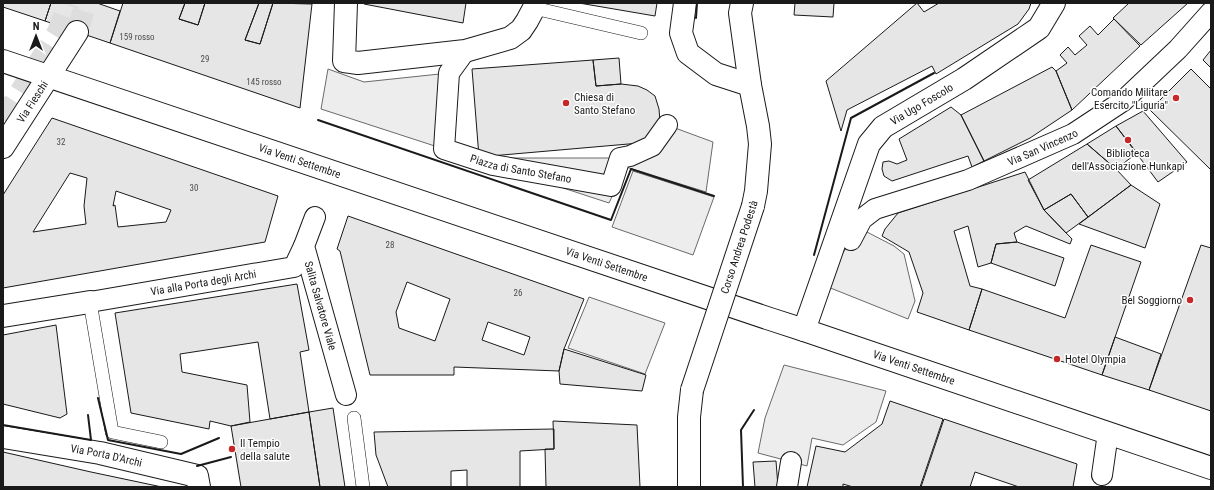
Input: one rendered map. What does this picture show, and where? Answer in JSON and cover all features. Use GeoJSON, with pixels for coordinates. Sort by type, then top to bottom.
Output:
{"type":"FeatureCollection","features":[{"type":"Feature","properties":{"kind":"street"},"geometry":{"type":"LineString","coordinates":[[346,3],[344,61],[358,63],[465,51],[510,38],[521,30],[527,22],[534,5]]}},
{"type":"Feature","properties":{"kind":"street"},"geometry":{"type":"LineString","coordinates":[[685,3],[680,33],[688,53],[716,74],[750,85]]}},
{"type":"Feature","properties":{"kind":"street","name":"Corso Andrea Podestà"},"geometry":{"type":"LineString","coordinates":[[689,487],[689,417],[692,390],[753,206],[756,191],[760,144],[740,13],[742,3]]}},
{"type":"Feature","properties":{"kind":"street","name":"Via Ugo Foscolo"},"geometry":{"type":"LineString","coordinates":[[843,240],[869,144],[883,127],[964,78],[1039,28],[1054,3]]}},
{"type":"Feature","properties":{"kind":"street","name":"Via San Vincenzo"},"geometry":{"type":"LineString","coordinates":[[804,330],[843,240],[862,219],[875,209],[968,180],[1073,134],[1123,101],[1178,48],[1211,12]]}},
{"type":"Feature","properties":{"kind":"street","name":"Via Fieschi"},"geometry":{"type":"LineString","coordinates":[[3,147],[77,32]]}},
{"type":"Feature","properties":{"kind":"street","name":"Piazza di Santo Stefano"},"geometry":{"type":"LineString","coordinates":[[465,51],[449,73],[444,149],[493,165],[611,186],[620,158],[630,156],[652,146],[667,125]]}},
{"type":"Feature","properties":{"kind":"street","name":"Via Venti Settembre"},"geometry":{"type":"LineString","coordinates":[[3,61],[1211,468]]}},
{"type":"Feature","properties":{"kind":"street","name":"Salita Salvatore Viale"},"geometry":{"type":"LineString","coordinates":[[315,217],[304,246],[346,395]]}},
{"type":"Feature","properties":{"kind":"street","name":"Via alla Porta degli Archi"},"geometry":{"type":"LineString","coordinates":[[3,316],[294,267],[304,246]]}},
{"type":"Feature","properties":{"kind":"street"},"geometry":{"type":"LineString","coordinates":[[1102,475],[1108,433]]}},
{"type":"Feature","properties":{"kind":"street","name":"Via Porta D'Archi"},"geometry":{"type":"LineString","coordinates":[[3,437],[100,453],[197,476],[199,487]]}},
{"type":"Feature","properties":{"kind":"street"},"geometry":{"type":"LineString","coordinates":[[787,487],[791,462]]}},
{"type":"Feature","properties":{"kind":"lane"},"geometry":{"type":"LineString","coordinates":[[534,5],[641,33]]}},
{"type":"Feature","properties":{"kind":"lane"},"geometry":{"type":"LineString","coordinates":[[90,302],[112,432],[161,442]]}},
{"type":"Feature","properties":{"kind":"lane"},"geometry":{"type":"LineString","coordinates":[[354,418],[363,487]]}},
{"type":"Feature","properties":{"kind":"shaded area"},"geometry":{"type":"Polygon","coordinates":[[[328,69],[364,82],[449,73],[444,149],[321,109],[328,69]]]}},
{"type":"Feature","properties":{"kind":"shaded area"},"geometry":{"type":"Polygon","coordinates":[[[667,125],[713,142],[706,192],[626,167],[609,203],[493,165],[495,158],[619,158],[667,125]]]}},
{"type":"Feature","properties":{"kind":"shaded area"},"geometry":{"type":"Polygon","coordinates":[[[633,171],[714,197],[693,255],[612,227],[633,171]]]}},
{"type":"Feature","properties":{"kind":"shaded area"},"geometry":{"type":"Polygon","coordinates":[[[867,232],[894,246],[904,254],[915,301],[908,319],[828,287],[841,256],[851,240],[867,232]]]}},
{"type":"Feature","properties":{"kind":"shaded area"},"geometry":{"type":"Polygon","coordinates":[[[589,297],[665,323],[645,374],[568,348],[589,297]]]}},
{"type":"Feature","properties":{"kind":"shaded area"},"geometry":{"type":"Polygon","coordinates":[[[784,365],[886,391],[876,422],[843,445],[812,438],[807,466],[758,453],[765,418],[784,365]]]}},
{"type":"Feature","properties":{"kind":"building"},"geometry":{"type":"Polygon","coordinates":[[[3,3],[51,3],[45,21],[3,7],[3,3]]]}},
{"type":"Feature","properties":{"kind":"building"},"geometry":{"type":"Polygon","coordinates":[[[51,3],[97,3],[120,11],[110,43],[45,21],[51,3]]]}},
{"type":"Feature","properties":{"kind":"building"},"geometry":{"type":"Polygon","coordinates":[[[123,3],[185,3],[179,19],[198,25],[205,3],[259,3],[245,40],[260,44],[273,3],[312,4],[300,108],[110,43],[123,3]]]}},
{"type":"Feature","properties":{"kind":"building"},"geometry":{"type":"Polygon","coordinates":[[[185,3],[205,3],[198,25],[179,19],[185,3]]]}},
{"type":"Feature","properties":{"kind":"building"},"geometry":{"type":"Polygon","coordinates":[[[259,3],[273,3],[260,44],[245,40],[259,3]]]}},
{"type":"Feature","properties":{"kind":"building"},"geometry":{"type":"Polygon","coordinates":[[[364,3],[466,3],[463,23],[364,3]]]}},
{"type":"Feature","properties":{"kind":"building"},"geometry":{"type":"Polygon","coordinates":[[[579,3],[657,3],[655,16],[579,3]]]}},
{"type":"Feature","properties":{"kind":"building"},"geometry":{"type":"Polygon","coordinates":[[[795,3],[834,3],[833,17],[794,15],[795,3]]]}},
{"type":"Feature","properties":{"kind":"building"},"geometry":{"type":"Polygon","coordinates":[[[917,3],[924,12],[939,3],[1031,3],[1029,9],[1018,24],[936,74],[932,66],[847,110],[841,131],[826,81],[917,3]]]}},
{"type":"Feature","properties":{"kind":"building"},"geometry":{"type":"Polygon","coordinates":[[[1129,3],[1188,3],[1141,45],[1113,18],[1129,3]]]}},
{"type":"Feature","properties":{"kind":"building"},"geometry":{"type":"Polygon","coordinates":[[[1114,19],[1140,46],[1072,110],[1056,71],[1067,63],[1060,55],[1068,47],[1075,55],[1087,45],[1079,36],[1090,26],[1098,35],[1114,19]]]}},
{"type":"Feature","properties":{"kind":"building"},"geometry":{"type":"Polygon","coordinates":[[[1211,50],[1211,68],[1203,60],[1211,50]]]}},
{"type":"Feature","properties":{"kind":"building"},"geometry":{"type":"Polygon","coordinates":[[[619,58],[621,84],[596,86],[593,60],[619,58]]]}},
{"type":"Feature","properties":{"kind":"building","name":"Chiesa di Santo Stefano"},"geometry":{"type":"Polygon","coordinates":[[[593,60],[596,86],[621,84],[638,86],[655,96],[659,109],[660,122],[649,139],[640,143],[479,157],[472,69],[593,60]]]}},
{"type":"Feature","properties":{"kind":"building"},"geometry":{"type":"Polygon","coordinates":[[[1052,67],[1056,71],[1072,110],[1030,138],[984,161],[961,115],[1052,67]]]}},
{"type":"Feature","properties":{"kind":"building"},"geometry":{"type":"Polygon","coordinates":[[[1191,69],[1211,89],[1211,170],[1150,110],[1191,69]]]}},
{"type":"Feature","properties":{"kind":"building"},"geometry":{"type":"Polygon","coordinates":[[[951,107],[961,115],[984,161],[972,167],[968,156],[892,181],[884,176],[882,169],[883,162],[889,161],[897,164],[907,160],[899,139],[951,107]]]}},
{"type":"Feature","properties":{"kind":"building"},"geometry":{"type":"Polygon","coordinates":[[[1143,111],[1187,162],[1158,182],[1116,126],[1143,111]]]}},
{"type":"Feature","properties":{"kind":"building"},"geometry":{"type":"Polygon","coordinates":[[[52,118],[278,196],[265,242],[3,288],[3,195],[52,118]],[[70,173],[33,232],[86,224],[84,206],[87,178],[70,173]],[[116,191],[113,206],[115,205],[118,227],[166,222],[171,210],[116,191]]]}},
{"type":"Feature","properties":{"kind":"building"},"geometry":{"type":"Polygon","coordinates":[[[1116,126],[1137,153],[1116,169],[1087,144],[1116,126]]]}},
{"type":"Feature","properties":{"kind":"building"},"geometry":{"type":"Polygon","coordinates":[[[1087,144],[1116,169],[1131,185],[1088,217],[1071,194],[1044,210],[1028,180],[1087,144]]]}},
{"type":"Feature","properties":{"kind":"building"},"geometry":{"type":"Polygon","coordinates":[[[1025,172],[1044,210],[1072,239],[1070,244],[1026,226],[1014,233],[1017,242],[996,244],[991,263],[978,267],[968,226],[954,231],[970,286],[982,289],[969,330],[917,312],[923,293],[909,252],[882,236],[885,229],[898,213],[1025,172]]]}},
{"type":"Feature","properties":{"kind":"building"},"geometry":{"type":"Polygon","coordinates":[[[1131,185],[1160,204],[1145,248],[1079,224],[1131,185]]]}},
{"type":"Feature","properties":{"kind":"building"},"geometry":{"type":"Polygon","coordinates":[[[1071,194],[1088,217],[1066,233],[1044,210],[1071,194]]]}},
{"type":"Feature","properties":{"kind":"building"},"geometry":{"type":"Polygon","coordinates":[[[348,216],[584,299],[564,349],[559,371],[454,367],[454,375],[370,375],[340,251],[337,249],[348,216]],[[407,282],[396,312],[399,328],[435,341],[450,299],[407,282]],[[488,322],[482,340],[524,355],[530,337],[488,322]]]}},
{"type":"Feature","properties":{"kind":"building"},"geometry":{"type":"Polygon","coordinates":[[[1017,242],[1064,258],[1055,286],[991,263],[996,244],[1017,242]]]}},
{"type":"Feature","properties":{"kind":"building"},"geometry":{"type":"Polygon","coordinates":[[[1091,245],[1141,262],[1102,375],[969,330],[982,289],[1065,318],[1091,245]]]}},
{"type":"Feature","properties":{"kind":"building"},"geometry":{"type":"Polygon","coordinates":[[[1201,245],[1211,248],[1211,411],[1149,390],[1201,245]]]}},
{"type":"Feature","properties":{"kind":"building"},"geometry":{"type":"Polygon","coordinates":[[[297,284],[309,350],[300,352],[309,412],[270,419],[258,342],[180,354],[182,372],[247,385],[250,422],[231,426],[210,421],[209,429],[131,413],[115,313],[297,284]]]}},
{"type":"Feature","properties":{"kind":"building"},"geometry":{"type":"Polygon","coordinates":[[[56,325],[67,414],[60,418],[3,404],[3,335],[56,325]]]}},
{"type":"Feature","properties":{"kind":"building"},"geometry":{"type":"Polygon","coordinates":[[[1115,337],[1161,354],[1149,390],[1102,375],[1115,337]]]}},
{"type":"Feature","properties":{"kind":"building"},"geometry":{"type":"Polygon","coordinates":[[[564,349],[646,375],[642,391],[560,384],[559,371],[564,349]]]}},
{"type":"Feature","properties":{"kind":"building"},"geometry":{"type":"Polygon","coordinates":[[[890,401],[943,419],[920,487],[853,487],[843,484],[843,487],[807,487],[816,446],[845,452],[882,424],[890,401]]]}},
{"type":"Feature","properties":{"kind":"building"},"geometry":{"type":"Polygon","coordinates":[[[333,408],[345,487],[320,487],[309,412],[333,408]]]}},
{"type":"Feature","properties":{"kind":"building"},"geometry":{"type":"Polygon","coordinates":[[[309,412],[320,487],[241,487],[231,426],[309,412]]]}},
{"type":"Feature","properties":{"kind":"building"},"geometry":{"type":"Polygon","coordinates":[[[944,419],[1077,464],[1073,487],[1019,487],[975,472],[970,487],[921,487],[944,419]]]}},
{"type":"Feature","properties":{"kind":"building"},"geometry":{"type":"Polygon","coordinates":[[[553,421],[637,425],[640,487],[546,487],[545,449],[554,449],[553,421]]]}},
{"type":"Feature","properties":{"kind":"building"},"geometry":{"type":"Polygon","coordinates":[[[554,429],[554,449],[520,451],[520,487],[467,487],[467,470],[451,471],[451,487],[388,487],[376,455],[374,432],[554,429]]]}},
{"type":"Feature","properties":{"kind":"building"},"geometry":{"type":"Polygon","coordinates":[[[3,452],[91,472],[162,487],[3,487],[3,452]]]}},
{"type":"Feature","properties":{"kind":"building"},"geometry":{"type":"Polygon","coordinates":[[[776,461],[778,487],[755,487],[753,462],[776,461]]]}},
{"type":"Feature","properties":{"kind":"tunnel"},"geometry":{"type":"LineString","coordinates":[[3,120],[58,32],[69,3]]}},
{"type":"Feature","properties":{"kind":"tunnel"},"geometry":{"type":"LineString","coordinates":[[77,32],[86,3]]}},
{"type":"Feature","properties":{"kind":"wall"},"geometry":{"type":"LineString","coordinates":[[696,18],[697,3]]}},
{"type":"Feature","properties":{"kind":"wall"},"geometry":{"type":"LineString","coordinates":[[814,255],[851,118],[934,73]]}},
{"type":"Feature","properties":{"kind":"wall"},"geometry":{"type":"LineString","coordinates":[[318,120],[611,220],[631,169],[714,196]]}},
{"type":"Feature","properties":{"kind":"wall"},"geometry":{"type":"LineString","coordinates":[[98,398],[108,440],[181,454],[219,438]]}},
{"type":"Feature","properties":{"kind":"wall"},"geometry":{"type":"LineString","coordinates":[[743,487],[741,430],[754,410]]}},
{"type":"Feature","properties":{"kind":"wall"},"geometry":{"type":"LineString","coordinates":[[3,425],[91,440],[88,415]]}},
{"type":"Feature","properties":{"kind":"wall"},"geometry":{"type":"LineString","coordinates":[[197,466],[231,457]]}},
{"type":"Feature","properties":{"kind":"place","name":"Comando Militare Esercito \"Liguria\""},"geometry":{"type":"Point","coordinates":[1176,98]}},
{"type":"Feature","properties":{"kind":"place","name":"Chiesa di Santo Stefano"},"geometry":{"type":"Point","coordinates":[566,103]}},
{"type":"Feature","properties":{"kind":"place","name":"Biblioteca dell'Associazione Hunkapi"},"geometry":{"type":"Point","coordinates":[1128,140]}},
{"type":"Feature","properties":{"kind":"place","name":"Bel Soggiorno"},"geometry":{"type":"Point","coordinates":[1190,300]}},
{"type":"Feature","properties":{"kind":"place","name":"Hotel Olympia"},"geometry":{"type":"Point","coordinates":[1057,359]}},
{"type":"Feature","properties":{"kind":"place","name":"Il Tempio della salute"},"geometry":{"type":"Point","coordinates":[232,449]}}]}
